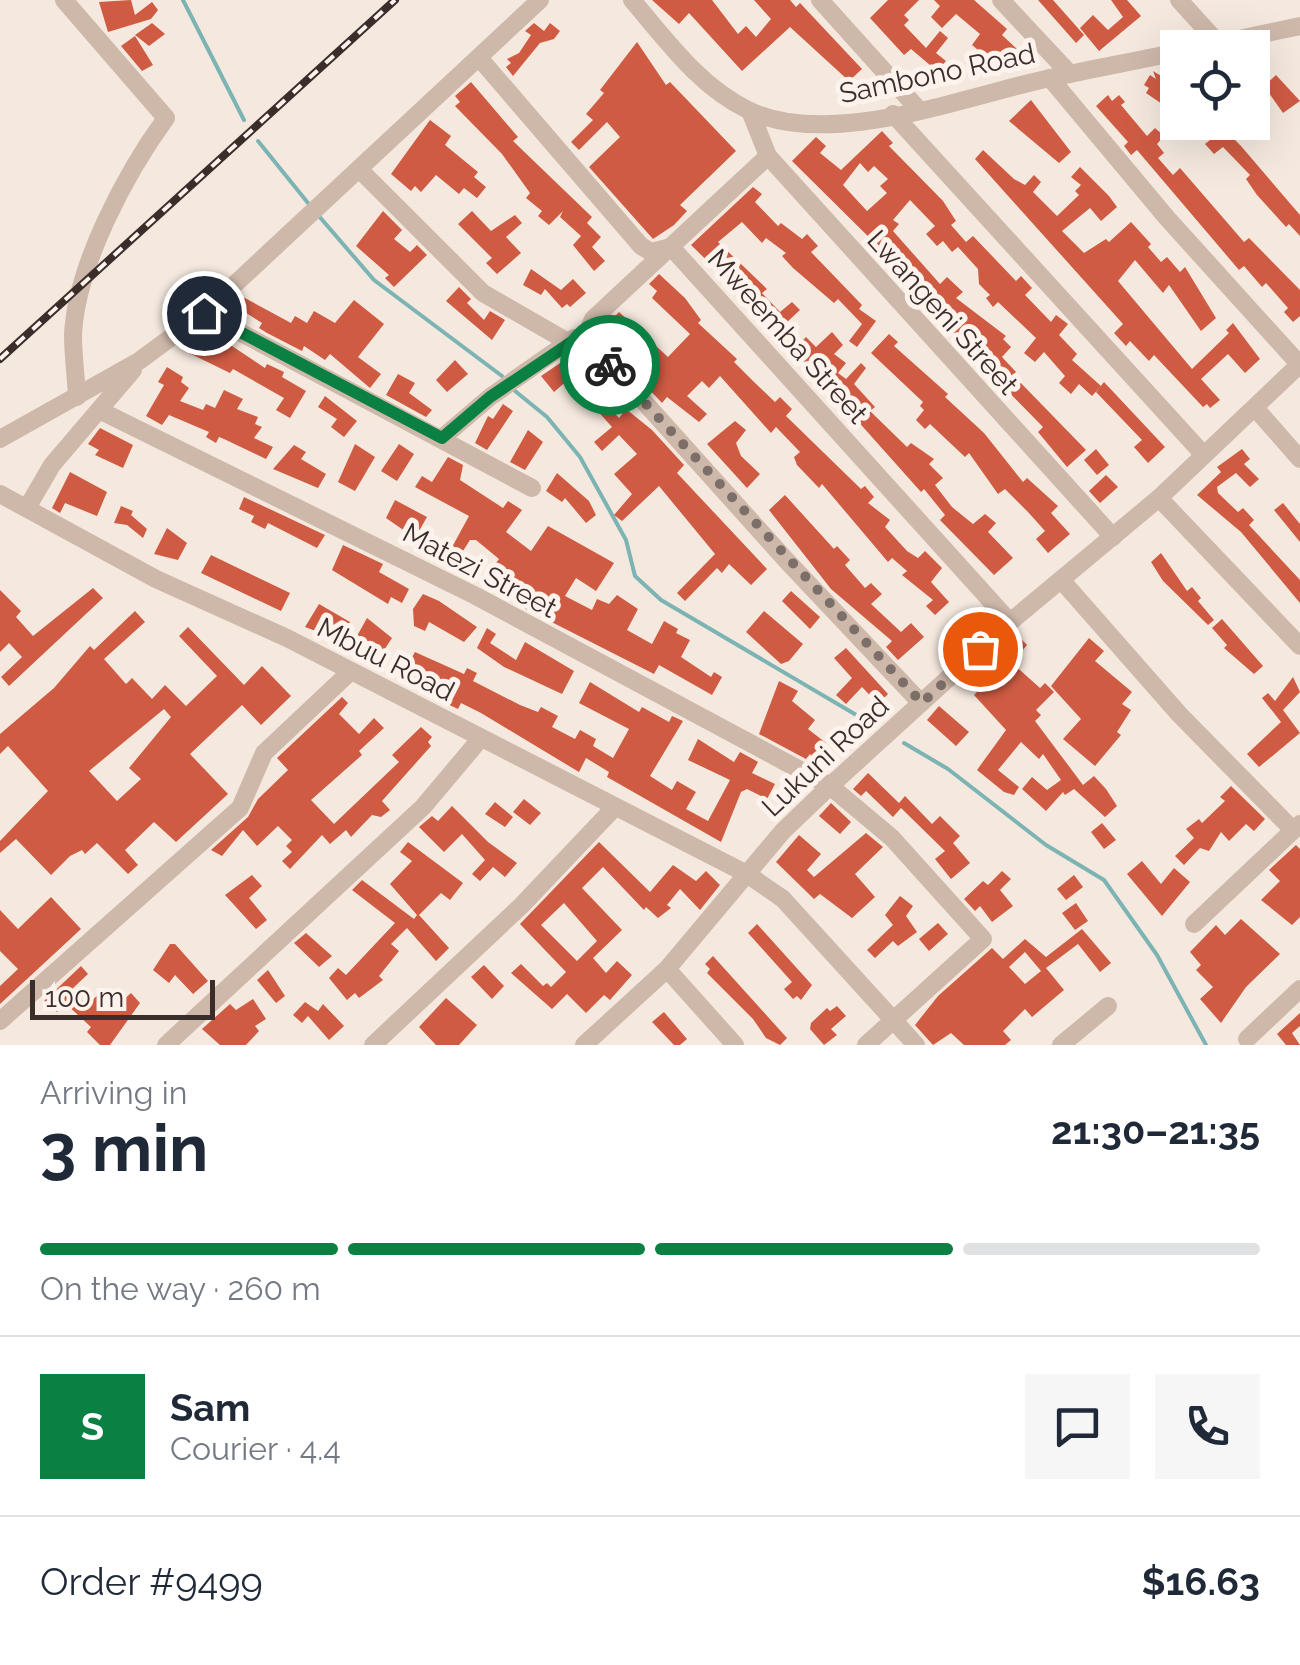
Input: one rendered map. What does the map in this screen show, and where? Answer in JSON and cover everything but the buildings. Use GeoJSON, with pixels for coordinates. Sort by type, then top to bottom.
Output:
{"type":"FeatureCollection","features":[{"type":"Feature","properties":{"kind":"street"},"geometry":{"type":"LineString","coordinates":[[64,0],[166,118],[117,192],[85,283],[73,332],[77,396]]}},
{"type":"Feature","properties":{"kind":"street"},"geometry":{"type":"LineString","coordinates":[[0,439],[139,361],[204,313],[481,60],[540,0]]}},
{"type":"Feature","properties":{"kind":"street","name":"Sambono Road"},"geometry":{"type":"LineString","coordinates":[[632,0],[696,74],[750,111],[824,124],[919,110],[1160,56]]}},
{"type":"Feature","properties":{"kind":"street"},"geometry":{"type":"LineString","coordinates":[[820,0],[919,110]]}},
{"type":"Feature","properties":{"kind":"street"},"geometry":{"type":"LineString","coordinates":[[1001,0],[1070,74]]}},
{"type":"Feature","properties":{"kind":"street"},"geometry":{"type":"LineString","coordinates":[[1178,0],[1206,30]]}},
{"type":"Feature","properties":{"kind":"street"},"geometry":{"type":"LineString","coordinates":[[1270,33],[1300,26]]}},
{"type":"Feature","properties":{"kind":"street","name":"Mweemba Street"},"geometry":{"type":"LineString","coordinates":[[481,60],[641,246],[651,252],[672,247],[1010,622]]}},
{"type":"Feature","properties":{"kind":"street"},"geometry":{"type":"LineString","coordinates":[[1050,78],[1166,218],[1300,364]]}},
{"type":"Feature","properties":{"kind":"street","name":"Lwangeni Street"},"geometry":{"type":"LineString","coordinates":[[750,111],[768,156],[1113,537]]}},
{"type":"Feature","properties":{"kind":"street"},"geometry":{"type":"LineString","coordinates":[[893,114],[1203,454]]}},
{"type":"Feature","properties":{"kind":"street"},"geometry":{"type":"LineString","coordinates":[[442,438],[490,397],[588,331],[594,318],[768,156]]}},
{"type":"Feature","properties":{"kind":"street"},"geometry":{"type":"LineString","coordinates":[[360,170],[484,293],[568,342]]}},
{"type":"Feature","properties":{"kind":"street"},"geometry":{"type":"LineString","coordinates":[[204,313],[532,488]]}},
{"type":"Feature","properties":{"kind":"street"},"geometry":{"type":"LineString","coordinates":[[588,331],[593,345],[675,437],[922,703]]}},
{"type":"Feature","properties":{"kind":"street"},"geometry":{"type":"LineString","coordinates":[[27,508],[52,465],[139,361]]}},
{"type":"Feature","properties":{"kind":"street","name":"Lukuni Road"},"geometry":{"type":"LineString","coordinates":[[584,1045],[667,969],[747,874],[830,786],[1010,622],[1063,582],[1159,498],[1300,364]]}},
{"type":"Feature","properties":{"kind":"street"},"geometry":{"type":"LineString","coordinates":[[1256,409],[1300,458]]}},
{"type":"Feature","properties":{"kind":"street","name":"Matezi Street"},"geometry":{"type":"LineString","coordinates":[[101,411],[476,596],[830,786],[892,838],[983,940],[895,1020]]}},
{"type":"Feature","properties":{"kind":"street","name":"Mbuu Road"},"geometry":{"type":"LineString","coordinates":[[0,494],[156,579],[350,672],[747,874],[783,899],[916,1045]]}},
{"type":"Feature","properties":{"kind":"street"},"geometry":{"type":"LineString","coordinates":[[1159,498],[1300,646]]}},
{"type":"Feature","properties":{"kind":"street"},"geometry":{"type":"LineString","coordinates":[[1063,582],[1179,714],[1296,827],[1194,924]]}},
{"type":"Feature","properties":{"kind":"street"},"geometry":{"type":"LineString","coordinates":[[0,1020],[240,808],[264,753],[350,672]]}},
{"type":"Feature","properties":{"kind":"street"},"geometry":{"type":"LineString","coordinates":[[166,1045],[423,807],[480,738]]}},
{"type":"Feature","properties":{"kind":"street"},"geometry":{"type":"LineString","coordinates":[[373,1045],[521,906],[615,806]]}},
{"type":"Feature","properties":{"kind":"street"},"geometry":{"type":"LineString","coordinates":[[667,969],[734,1045]]}},
{"type":"Feature","properties":{"kind":"street"},"geometry":{"type":"LineString","coordinates":[[1247,1039],[1300,990]]}},
{"type":"Feature","properties":{"kind":"street"},"geometry":{"type":"LineString","coordinates":[[1062,1045],[1108,1006]]}},
{"type":"Feature","properties":{"kind":"street"},"geometry":{"type":"LineString","coordinates":[[866,1045],[895,1020]]}},
{"type":"Feature","properties":{"kind":"waterway"},"geometry":{"type":"LineString","coordinates":[[183,0],[244,120]]}},
{"type":"Feature","properties":{"kind":"waterway"},"geometry":{"type":"LineString","coordinates":[[258,141],[308,203]]}},
{"type":"Feature","properties":{"kind":"waterway"},"geometry":{"type":"LineString","coordinates":[[318,215],[374,280],[502,376]]}},
{"type":"Feature","properties":{"kind":"waterway"},"geometry":{"type":"LineString","coordinates":[[515,391],[547,417],[580,457],[626,540],[635,576],[661,600],[875,726]]}},
{"type":"Feature","properties":{"kind":"waterway"},"geometry":{"type":"LineString","coordinates":[[904,743],[948,769],[1046,845],[1104,880],[1157,955],[1206,1045]]}},
{"type":"Feature","properties":{"kind":"railway"},"geometry":{"type":"LineString","coordinates":[[0,359],[395,0]]}},
{"type":"Feature","properties":{"kind":"way so far"},"geometry":{"type":"LineString","coordinates":[[610,365],[922,703],[980,649]]}},
{"type":"Feature","properties":{"kind":"route"},"geometry":{"type":"LineString","coordinates":[[204,313],[442,438],[490,397],[588,331],[593,345],[610,365]]}}]}
